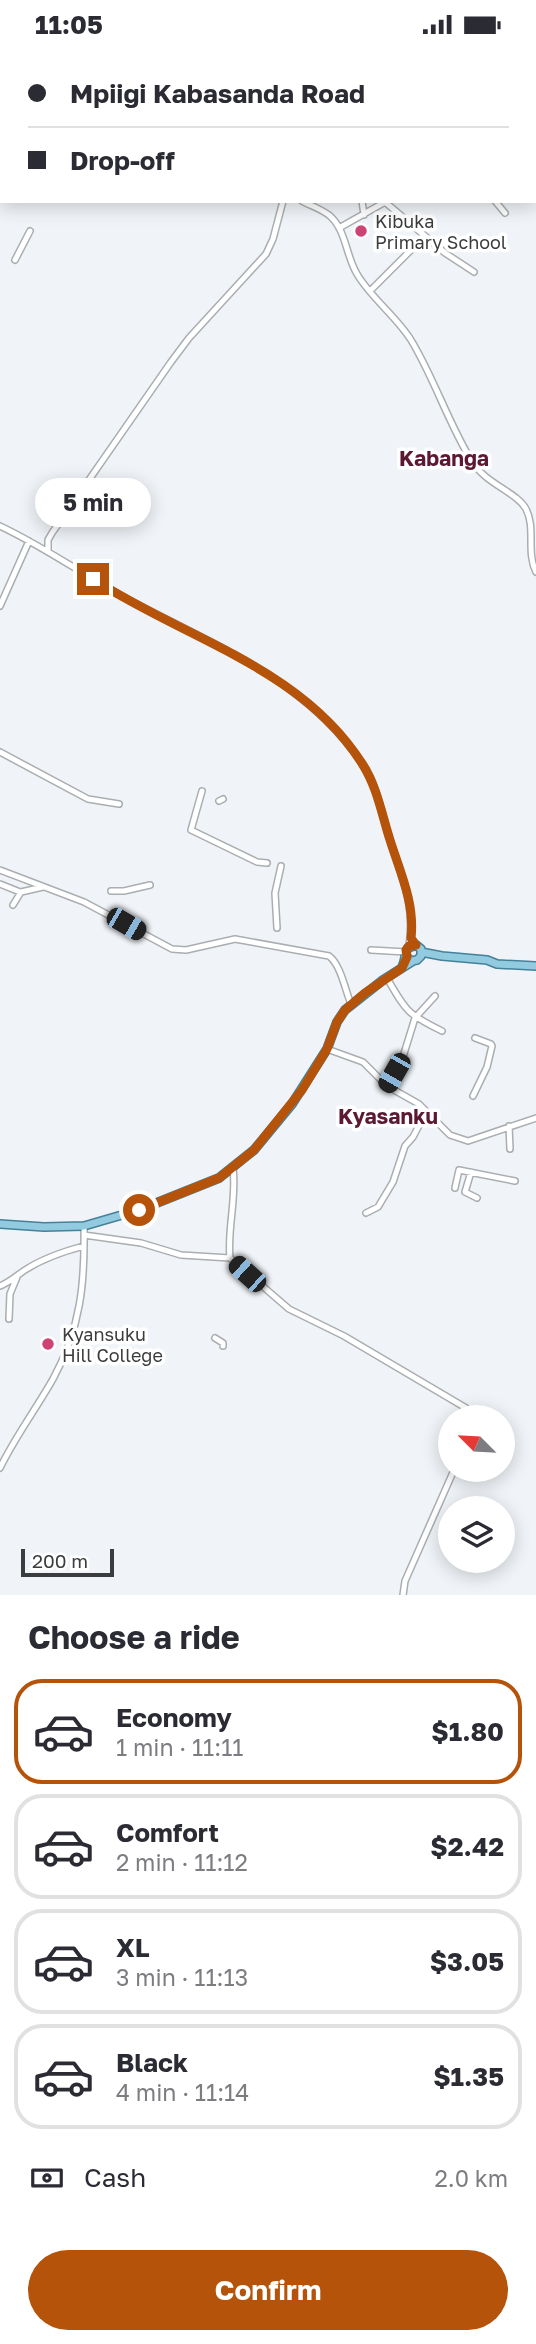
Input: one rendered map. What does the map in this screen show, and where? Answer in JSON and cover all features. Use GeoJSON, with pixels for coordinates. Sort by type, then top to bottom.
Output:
{"type":"FeatureCollection","features":[{"type":"Feature","properties":{"kind":"main road"},"geometry":{"type":"LineString","coordinates":[[0,1224],[84,1230],[219,1178],[254,1150],[302,1090],[327,1049],[337,1022],[351,1004],[402,968],[412,951],[487,960],[498,964],[536,966]]}},
{"type":"Feature","properties":{"kind":"street"},"geometry":{"type":"LineString","coordinates":[[48,550],[48,540],[52,533],[170,362],[266,254],[282,203]]}},
{"type":"Feature","properties":{"kind":"street"},"geometry":{"type":"LineString","coordinates":[[306,203],[326,214],[339,228],[357,274],[411,340],[457,438],[474,465],[482,475],[518,499],[526,509],[530,521],[531,556],[536,572]]}},
{"type":"Feature","properties":{"kind":"street"},"geometry":{"type":"LineString","coordinates":[[362,203],[364,215]]}},
{"type":"Feature","properties":{"kind":"street"},"geometry":{"type":"LineString","coordinates":[[339,228],[383,203]]}},
{"type":"Feature","properties":{"kind":"street"},"geometry":{"type":"LineString","coordinates":[[386,203],[445,253],[474,272]]}},
{"type":"Feature","properties":{"kind":"street"},"geometry":{"type":"LineString","coordinates":[[497,203],[505,213]]}},
{"type":"Feature","properties":{"kind":"street"},"geometry":{"type":"LineString","coordinates":[[15,260],[30,231]]}},
{"type":"Feature","properties":{"kind":"street"},"geometry":{"type":"LineString","coordinates":[[370,291],[416,245]]}},
{"type":"Feature","properties":{"kind":"street"},"geometry":{"type":"LineString","coordinates":[[0,526],[48,550],[105,587],[272,675],[345,738],[368,774],[380,804],[405,886],[412,923],[412,951],[371,950]]}},
{"type":"Feature","properties":{"kind":"street"},"geometry":{"type":"LineString","coordinates":[[0,606],[29,541]]}},
{"type":"Feature","properties":{"kind":"street"},"geometry":{"type":"LineString","coordinates":[[0,752],[88,799],[120,804]]}},
{"type":"Feature","properties":{"kind":"street"},"geometry":{"type":"LineString","coordinates":[[202,791],[191,830],[257,862],[267,863]]}},
{"type":"Feature","properties":{"kind":"street"},"geometry":{"type":"LineString","coordinates":[[277,928],[275,893],[281,866]]}},
{"type":"Feature","properties":{"kind":"street"},"geometry":{"type":"LineString","coordinates":[[0,870],[84,902],[172,949],[186,950],[235,939],[336,957],[351,1004]]}},
{"type":"Feature","properties":{"kind":"street"},"geometry":{"type":"LineString","coordinates":[[405,886],[412,883]]}},
{"type":"Feature","properties":{"kind":"street"},"geometry":{"type":"LineString","coordinates":[[0,884],[21,892],[45,887]]}},
{"type":"Feature","properties":{"kind":"street"},"geometry":{"type":"LineString","coordinates":[[111,891],[150,885]]}},
{"type":"Feature","properties":{"kind":"street"},"geometry":{"type":"LineString","coordinates":[[13,905],[21,892]]}},
{"type":"Feature","properties":{"kind":"street"},"geometry":{"type":"LineString","coordinates":[[387,978],[403,1006],[415,1018],[442,1031]]}},
{"type":"Feature","properties":{"kind":"street"},"geometry":{"type":"LineString","coordinates":[[387,1086],[402,1060],[415,1018],[435,996]]}},
{"type":"Feature","properties":{"kind":"street"},"geometry":{"type":"LineString","coordinates":[[473,1096],[487,1067],[492,1046],[475,1038]]}},
{"type":"Feature","properties":{"kind":"street"},"geometry":{"type":"LineString","coordinates":[[327,1049],[363,1062],[387,1086],[416,1102],[447,1133],[468,1140],[536,1118]]}},
{"type":"Feature","properties":{"kind":"street"},"geometry":{"type":"LineString","coordinates":[[366,1213],[378,1207],[393,1182],[405,1146],[426,1112]]}},
{"type":"Feature","properties":{"kind":"street"},"geometry":{"type":"LineString","coordinates":[[509,1126],[510,1149]]}},
{"type":"Feature","properties":{"kind":"street"},"geometry":{"type":"LineString","coordinates":[[230,1258],[228,1235],[233,1201],[233,1168]]}},
{"type":"Feature","properties":{"kind":"street"},"geometry":{"type":"LineString","coordinates":[[455,1188],[459,1170],[515,1181]]}},
{"type":"Feature","properties":{"kind":"street"},"geometry":{"type":"LineString","coordinates":[[471,1172],[465,1192],[477,1198]]}},
{"type":"Feature","properties":{"kind":"street"},"geometry":{"type":"LineString","coordinates":[[0,1468],[54,1376],[66,1349],[82,1299],[84,1230],[181,1255],[230,1258],[289,1309],[344,1336],[461,1405]]}},
{"type":"Feature","properties":{"kind":"street"},"geometry":{"type":"LineString","coordinates":[[0,1286],[33,1266],[84,1246]]}},
{"type":"Feature","properties":{"kind":"street"},"geometry":{"type":"LineString","coordinates":[[9,1319],[10,1294],[17,1277]]}},
{"type":"Feature","properties":{"kind":"street"},"geometry":{"type":"LineString","coordinates":[[215,1338],[223,1343],[223,1346]]}},
{"type":"Feature","properties":{"kind":"street"},"geometry":{"type":"LineString","coordinates":[[402,1595],[405,1581],[449,1482]]}},
{"type":"Feature","properties":{"kind":"place","name":"Kibuka Primary School"},"geometry":{"type":"Point","coordinates":[361,231]}},
{"type":"Feature","properties":{"kind":"place","name":"Kyansuku Hill College"},"geometry":{"type":"Point","coordinates":[48,1344]}},
{"type":"Feature","properties":{"kind":"district","name":"Kabanga"},"geometry":{"type":"Point","coordinates":[444,458]}},
{"type":"Feature","properties":{"kind":"district","name":"Kyasanku"},"geometry":{"type":"Point","coordinates":[388,1116]}},
{"type":"Feature","properties":{"kind":"route"},"geometry":{"type":"LineString","coordinates":[[93,579],[282,682],[345,738],[368,774],[380,804],[407,890],[412,923],[411,938],[416,945],[409,946],[406,950],[407,957],[402,968],[345,1010],[337,1022],[327,1049],[302,1090],[254,1150],[219,1178],[139,1210]]}}]}
